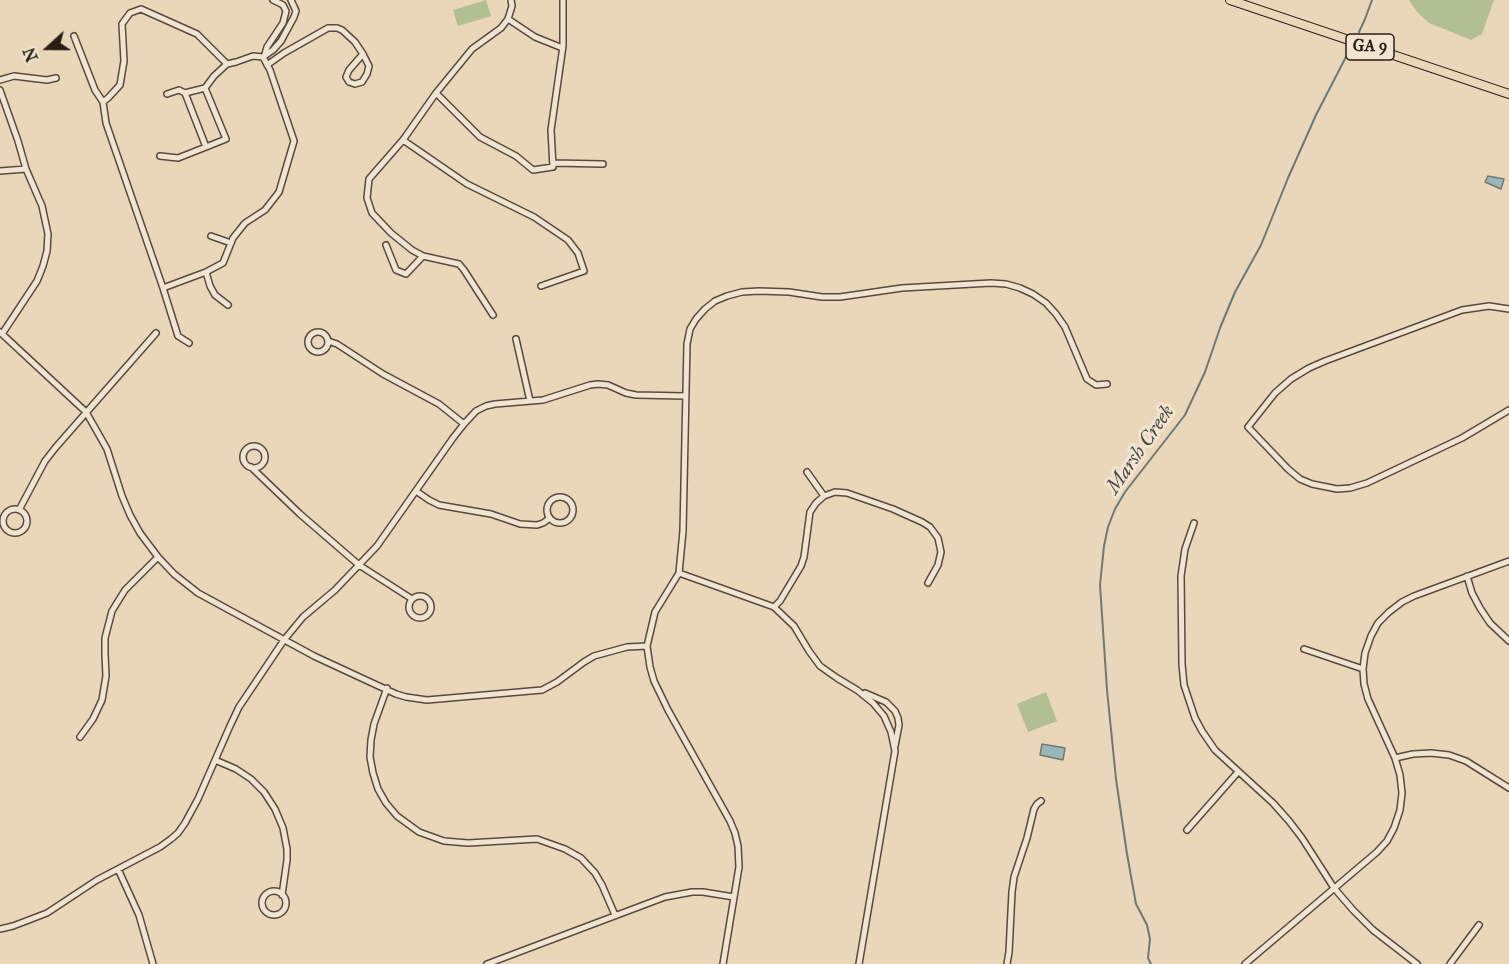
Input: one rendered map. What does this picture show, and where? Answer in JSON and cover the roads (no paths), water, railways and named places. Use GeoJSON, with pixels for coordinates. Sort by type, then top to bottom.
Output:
{"type":"FeatureCollection","features":[{"type":"Feature","properties":{"kind":"main road","name":"GA 9"},"geometry":{"type":"LineString","coordinates":[[1230,0],[1509,94]]}},
{"type":"Feature","properties":{"kind":"street"},"geometry":{"type":"LineString","coordinates":[[163,288],[223,263],[233,238],[245,223],[265,210],[279,192],[294,141],[264,56],[267,47],[283,23],[286,11],[283,5],[273,0]]}},
{"type":"Feature","properties":{"kind":"street"},"geometry":{"type":"LineString","coordinates":[[167,94],[179,90],[185,93],[206,88],[226,64],[253,56],[264,56],[273,50],[281,41],[294,17],[296,11],[291,0]]}},
{"type":"Feature","properties":{"kind":"street"},"geometry":{"type":"LineString","coordinates":[[493,315],[459,264],[423,256],[412,250],[372,213],[367,198],[369,179],[403,140],[471,49],[501,28],[508,19],[512,0]]}},
{"type":"Feature","properties":{"kind":"street"},"geometry":{"type":"LineString","coordinates":[[436,93],[480,137],[516,156],[533,170],[553,167],[551,130],[563,46],[563,0]]}},
{"type":"Feature","properties":{"kind":"street"},"geometry":{"type":"LineString","coordinates":[[103,102],[120,85],[124,61],[122,24],[130,13],[141,9],[197,34],[226,64]]}},
{"type":"Feature","properties":{"kind":"street"},"geometry":{"type":"LineString","coordinates":[[508,19],[535,37],[560,47],[563,46]]}},
{"type":"Feature","properties":{"kind":"street"},"geometry":{"type":"LineString","coordinates":[[267,65],[328,28],[342,30],[355,42],[363,54],[369,66],[362,82],[355,84],[349,82],[346,77],[349,70],[363,54]]}},
{"type":"Feature","properties":{"kind":"street"},"geometry":{"type":"LineString","coordinates":[[74,36],[95,90],[103,102],[106,123],[178,336],[189,343]]}},
{"type":"Feature","properties":{"kind":"street"},"geometry":{"type":"LineString","coordinates":[[0,80],[14,76],[47,80],[56,78]]}},
{"type":"Feature","properties":{"kind":"street"},"geometry":{"type":"LineString","coordinates":[[160,156],[178,158],[226,139],[206,88]]}},
{"type":"Feature","properties":{"kind":"street"},"geometry":{"type":"LineString","coordinates":[[0,90],[26,169],[45,217],[48,234],[43,266],[37,281],[1,333],[86,412],[107,449],[130,515],[158,558],[174,574],[198,593],[314,656],[406,697],[427,700],[542,690],[558,682],[594,656],[627,647],[647,646]]}},
{"type":"Feature","properties":{"kind":"street"},"geometry":{"type":"LineString","coordinates":[[185,93],[206,147]]}},
{"type":"Feature","properties":{"kind":"street"},"geometry":{"type":"LineString","coordinates":[[403,140],[467,184],[534,217],[568,240],[578,253],[584,272],[541,286]]}},
{"type":"Feature","properties":{"kind":"street"},"geometry":{"type":"LineString","coordinates":[[553,163],[603,164]]}},
{"type":"Feature","properties":{"kind":"street"},"geometry":{"type":"LineString","coordinates":[[0,171],[26,169]]}},
{"type":"Feature","properties":{"kind":"street"},"geometry":{"type":"LineString","coordinates":[[211,236],[231,243]]}},
{"type":"Feature","properties":{"kind":"street"},"geometry":{"type":"LineString","coordinates":[[386,245],[396,270],[406,274],[423,256]]}},
{"type":"Feature","properties":{"kind":"street"},"geometry":{"type":"LineString","coordinates":[[206,272],[215,295],[228,305]]}},
{"type":"Feature","properties":{"kind":"street"},"geometry":{"type":"LineString","coordinates":[[723,964],[739,859],[735,833],[654,681],[647,646],[655,612],[679,573],[683,531],[687,344],[690,329],[696,319],[715,301],[742,292],[789,292],[840,297],[902,288],[1006,284],[1033,294],[1046,303],[1065,327],[1087,379],[1096,385],[1107,384]]}},
{"type":"Feature","properties":{"kind":"street"},"geometry":{"type":"LineString","coordinates":[[1509,309],[1489,306],[1462,310],[1309,368],[1291,379],[1275,393],[1248,428],[1288,470],[1300,479],[1318,486],[1337,489],[1367,483],[1462,438],[1509,410]]}},
{"type":"Feature","properties":{"kind":"street"},"geometry":{"type":"LineString","coordinates":[[20,510],[45,461],[156,333]]}},
{"type":"Feature","properties":{"kind":"street"},"geometry":{"type":"LineString","coordinates":[[516,339],[530,401]]}},
{"type":"Feature","properties":{"kind":"street"},"geometry":{"type":"LineString","coordinates":[[328,341],[337,344],[383,374],[439,404],[464,424]]}},
{"type":"Feature","properties":{"kind":"street"},"geometry":{"type":"LineString","coordinates":[[0,929],[40,916],[57,907],[97,880],[160,847],[178,833],[198,799],[239,707],[284,640],[385,536],[464,424],[476,411],[486,406],[543,400],[598,384],[608,385],[636,395],[685,396]]}},
{"type":"Feature","properties":{"kind":"street"},"geometry":{"type":"LineString","coordinates":[[251,467],[258,467],[265,460],[265,454],[261,448],[248,448],[244,455],[245,462],[359,565],[412,599]]}},
{"type":"Feature","properties":{"kind":"street"},"geometry":{"type":"LineString","coordinates":[[807,472],[824,496]]}},
{"type":"Feature","properties":{"kind":"street"},"geometry":{"type":"LineString","coordinates":[[417,491],[439,505],[491,514],[520,524],[537,525],[550,518]]}},
{"type":"Feature","properties":{"kind":"street"},"geometry":{"type":"LineString","coordinates":[[774,607],[801,566],[807,547],[810,512],[824,496],[835,492],[847,493],[893,509],[930,527],[938,538],[941,552],[938,565],[928,583]]}},
{"type":"Feature","properties":{"kind":"street"},"geometry":{"type":"LineString","coordinates":[[564,498],[571,503],[573,511],[567,521],[556,523],[550,518],[548,506],[553,500],[564,498]]}},
{"type":"Feature","properties":{"kind":"street"},"geometry":{"type":"LineString","coordinates":[[10,510],[20,510],[26,516],[27,524],[22,531],[11,532],[4,526],[4,515],[10,510]]}},
{"type":"Feature","properties":{"kind":"street"},"geometry":{"type":"LineString","coordinates":[[1194,523],[1185,549],[1181,576],[1182,664],[1190,708],[1215,750],[1273,803],[1289,821],[1334,888],[1353,910],[1373,930],[1416,964]]}},
{"type":"Feature","properties":{"kind":"street"},"geometry":{"type":"LineString","coordinates":[[80,737],[93,719],[102,700],[106,676],[105,638],[112,611],[125,590],[158,558]]}},
{"type":"Feature","properties":{"kind":"street"},"geometry":{"type":"LineString","coordinates":[[1245,964],[1377,852],[1387,841],[1394,828],[1400,810],[1402,793],[1400,776],[1395,758],[1368,699],[1364,684],[1365,653],[1378,623],[1389,612],[1414,596],[1509,561]]}},
{"type":"Feature","properties":{"kind":"street"},"geometry":{"type":"LineString","coordinates":[[679,573],[774,607],[794,626],[820,666],[857,690],[884,716],[891,732],[895,751]]}},
{"type":"Feature","properties":{"kind":"street"},"geometry":{"type":"LineString","coordinates":[[1467,576],[1480,608],[1490,623],[1509,641]]}},
{"type":"Feature","properties":{"kind":"street"},"geometry":{"type":"LineString","coordinates":[[418,596],[426,598],[431,607],[428,614],[422,618],[412,615],[409,605],[412,599],[418,596]]}},
{"type":"Feature","properties":{"kind":"street"},"geometry":{"type":"LineString","coordinates":[[1304,649],[1363,669]]}},
{"type":"Feature","properties":{"kind":"street"},"geometry":{"type":"LineString","coordinates":[[387,688],[374,724],[370,757],[378,789],[397,816],[419,832],[444,841],[468,843],[537,839],[565,849],[581,858],[595,873],[615,915]]}},
{"type":"Feature","properties":{"kind":"street"},"geometry":{"type":"LineString","coordinates":[[857,690],[886,702],[895,711],[899,725],[859,964]]}},
{"type":"Feature","properties":{"kind":"street"},"geometry":{"type":"LineString","coordinates":[[1395,758],[1413,754],[1449,755],[1466,761],[1509,788]]}},
{"type":"Feature","properties":{"kind":"street"},"geometry":{"type":"LineString","coordinates":[[215,760],[236,769],[251,779],[264,792],[275,809],[283,828],[287,849],[282,895],[286,906],[276,915],[265,911],[263,904],[265,896],[275,892],[282,895]]}},
{"type":"Feature","properties":{"kind":"street"},"geometry":{"type":"LineString","coordinates":[[1187,830],[1238,772]]}},
{"type":"Feature","properties":{"kind":"street"},"geometry":{"type":"LineString","coordinates":[[1007,964],[1014,877],[1028,838],[1034,809],[1041,801]]}},
{"type":"Feature","properties":{"kind":"street"},"geometry":{"type":"LineString","coordinates":[[118,868],[139,915],[153,964]]}},
{"type":"Feature","properties":{"kind":"street"},"geometry":{"type":"LineString","coordinates":[[487,964],[665,897],[681,893],[703,892],[734,897]]}},
{"type":"Feature","properties":{"kind":"street"},"geometry":{"type":"LineString","coordinates":[[1450,964],[1479,925]]}},
{"type":"Feature","properties":{"kind":"water"},"geometry":{"type":"Polygon","coordinates":[[[1488,176],[1504,179],[1501,189],[1485,182],[1488,176]]]}},
{"type":"Feature","properties":{"kind":"water"},"geometry":{"type":"Polygon","coordinates":[[[1042,744],[1065,748],[1063,760],[1040,755],[1042,744]]]}},
{"type":"Feature","properties":{"kind":"waterway"},"geometry":{"type":"LineString","coordinates":[[1359,32],[1372,0]]}},
{"type":"Feature","properties":{"kind":"waterway","name":"Marsh Creek"},"geometry":{"type":"LineString","coordinates":[[1151,964],[1148,958],[1150,939],[1147,925],[1136,904],[1127,854],[1116,779],[1107,690],[1100,585],[1108,527],[1125,492],[1185,415],[1205,372],[1235,292],[1261,245],[1316,115],[1349,51]]}}]}
